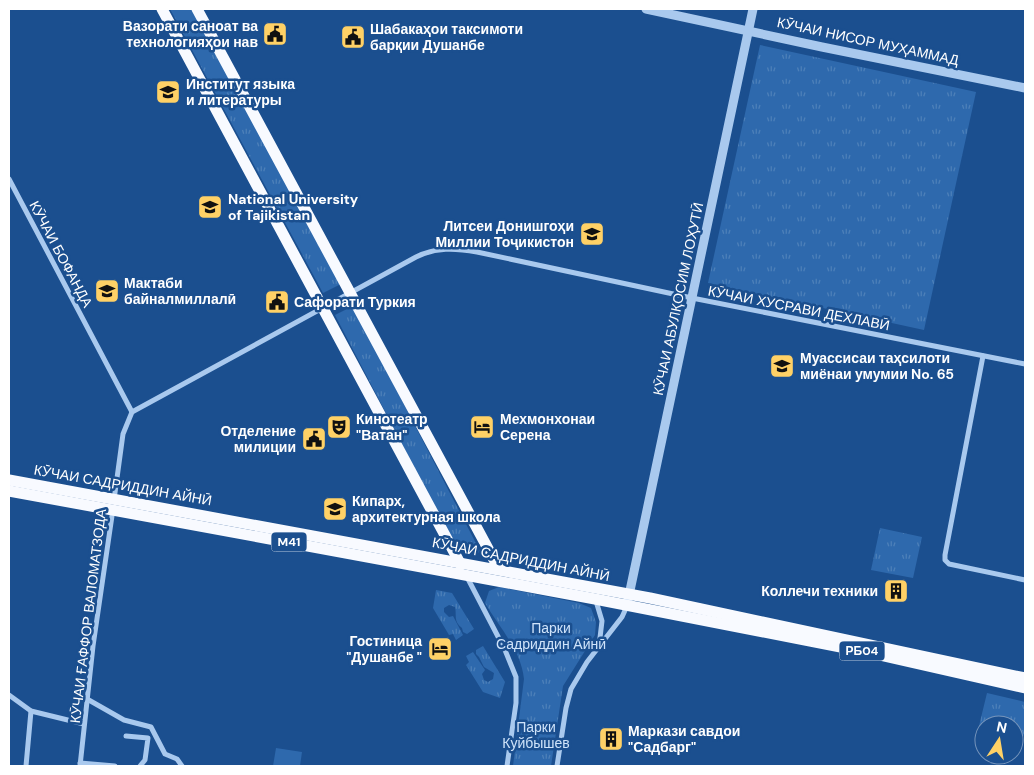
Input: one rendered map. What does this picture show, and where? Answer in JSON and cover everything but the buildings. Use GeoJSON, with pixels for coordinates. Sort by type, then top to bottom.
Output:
{"type":"FeatureCollection","features":[{"type":"Feature","properties":{"kind":"highway"},"geometry":{"type":"LineString","coordinates":[[162,9],[466,574]]}},
{"type":"Feature","properties":{"kind":"highway"},"geometry":{"type":"LineString","coordinates":[[197,9],[499,569]]}},
{"type":"Feature","properties":{"kind":"highway","name":"КӮЧАИ САДРИДДИН АЙНӢ"},"geometry":{"type":"LineString","coordinates":[[9,480],[114,504],[305,539],[466,574],[595,599],[628,600]]}},
{"type":"Feature","properties":{"kind":"highway","name":"КӮЧАИ САДРИДДИН АЙНӢ"},"geometry":{"type":"LineString","coordinates":[[9,491],[114,504]]}},
{"type":"Feature","properties":{"kind":"highway","name":"КӮЧАИ САДРИДДИН АЙНӢ"},"geometry":{"type":"LineString","coordinates":[[305,539],[499,569],[590,587],[628,600],[1025,678]]}},
{"type":"Feature","properties":{"kind":"highway","name":"КӮЧАИ САДРИДДИН АЙНӢ"},"geometry":{"type":"LineString","coordinates":[[699,613],[1025,688]]}},
{"type":"Feature","properties":{"kind":"street","name":"КӮЧАИ НИСОР МУҲАММАД"},"geometry":{"type":"LineString","coordinates":[[646,9],[1025,88]]}},
{"type":"Feature","properties":{"kind":"street","name":"КӮЧАИ АБУЛҚОСИМ ЛОҲУТӢ"},"geometry":{"type":"LineString","coordinates":[[628,600],[754,9]]}},
{"type":"Feature","properties":{"kind":"street","name":"КӮЧАИ БОФАНДА"},"geometry":{"type":"LineString","coordinates":[[9,180],[132,412]]}},
{"type":"Feature","properties":{"kind":"street","name":"КӮЧАИ ХУСРАВИ ДЕХЛАВӢ"},"geometry":{"type":"LineString","coordinates":[[350,294],[421,254],[439,249],[451,249],[477,252],[692,298],[1025,364]]}},
{"type":"Feature","properties":{"kind":"street"},"geometry":{"type":"LineString","coordinates":[[132,412],[350,294]]}},
{"type":"Feature","properties":{"kind":"street"},"geometry":{"type":"LineString","coordinates":[[983,356],[946,546],[945,560],[949,564],[1025,580]]}},
{"type":"Feature","properties":{"kind":"street","name":"КӮЧАИ ҒАФФОР ВАЛОМАТЗОДА"},"geometry":{"type":"LineString","coordinates":[[80,765],[98,612],[123,434],[132,412]]}},
{"type":"Feature","properties":{"kind":"street"},"geometry":{"type":"LineString","coordinates":[[466,574],[505,650],[516,677],[516,703],[507,766]]}},
{"type":"Feature","properties":{"kind":"street"},"geometry":{"type":"LineString","coordinates":[[590,587],[602,621],[598,646]]}},
{"type":"Feature","properties":{"kind":"street"},"geometry":{"type":"LineString","coordinates":[[557,766],[566,708],[571,689],[598,646],[610,634],[622,617],[628,600]]}},
{"type":"Feature","properties":{"kind":"street"},"geometry":{"type":"LineString","coordinates":[[9,694],[31,711],[84,724]]}},
{"type":"Feature","properties":{"kind":"street"},"geometry":{"type":"LineString","coordinates":[[87,699],[124,720],[151,727],[165,754],[177,760],[182,766]]}},
{"type":"Feature","properties":{"kind":"street"},"geometry":{"type":"LineString","coordinates":[[26,766],[31,711]]}},
{"type":"Feature","properties":{"kind":"street"},"geometry":{"type":"LineString","coordinates":[[126,736],[148,738],[145,760],[140,766]]}},
{"type":"Feature","properties":{"kind":"street"},"geometry":{"type":"LineString","coordinates":[[80,765],[115,766]]}},
{"type":"Feature","properties":{"kind":"green space"},"geometry":{"type":"Polygon","coordinates":[[[170,9],[193,9],[341,284],[323,293],[170,9]]]}},
{"type":"Feature","properties":{"kind":"green space"},"geometry":{"type":"Polygon","coordinates":[[[760,45],[976,92],[924,330],[708,283],[760,45]]]}},
{"type":"Feature","properties":{"kind":"green space"},"geometry":{"type":"Polygon","coordinates":[[[353,306],[481,553],[456,548],[335,315],[353,306]]]}},
{"type":"Feature","properties":{"kind":"green space"},"geometry":{"type":"Polygon","coordinates":[[[880,528],[922,537],[913,578],[871,570],[880,528]]]}},
{"type":"Feature","properties":{"kind":"green space","name":"Парки Садриддин Айнӣ"},"geometry":{"type":"Polygon","coordinates":[[[499,587],[579,603],[591,608],[596,622],[595,635],[563,686],[551,766],[513,766],[524,679],[519,658],[485,603],[489,591],[499,587]]]}},
{"type":"Feature","properties":{"kind":"green space"},"geometry":{"type":"Polygon","coordinates":[[[436,590],[452,593],[474,629],[467,634],[463,632],[456,620],[455,607],[449,605],[444,608],[444,612],[449,617],[453,616],[463,635],[456,640],[453,634],[449,635],[433,608],[436,590]]]}},
{"type":"Feature","properties":{"kind":"green space"},"geometry":{"type":"Polygon","coordinates":[[[483,646],[505,682],[500,698],[483,692],[466,665],[469,662],[466,656],[473,652],[485,670],[482,674],[484,680],[488,682],[493,679],[494,673],[484,667],[476,654],[476,650],[483,646]]]}},
{"type":"Feature","properties":{"kind":"green space"},"geometry":{"type":"Polygon","coordinates":[[[987,693],[1025,702],[1025,736],[1024,715],[982,715],[987,693]]]}},
{"type":"Feature","properties":{"kind":"green space"},"geometry":{"type":"Polygon","coordinates":[[[276,748],[302,752],[300,766],[273,766],[276,748]]]}},
{"type":"Feature","properties":{"kind":"place","name":"Вазорати саноат ва технологияҳои нав"},"geometry":{"type":"Point","coordinates":[275,34]}},
{"type":"Feature","properties":{"kind":"place","name":"Шабакаҳои таксимоти барқии Душанбе"},"geometry":{"type":"Point","coordinates":[353,37]}},
{"type":"Feature","properties":{"kind":"place","name":"Институт языка и литературы"},"geometry":{"type":"Point","coordinates":[168,92]}},
{"type":"Feature","properties":{"kind":"place","name":"National University of Tajikistan"},"geometry":{"type":"Point","coordinates":[210,207]}},
{"type":"Feature","properties":{"kind":"place","name":"Литсеи Донишгоҳи Миллии Тоҷикистон"},"geometry":{"type":"Point","coordinates":[592,234]}},
{"type":"Feature","properties":{"kind":"place","name":"Мактаби байналмиллалӣ"},"geometry":{"type":"Point","coordinates":[107,291]}},
{"type":"Feature","properties":{"kind":"place","name":"Сафорати Туркия"},"geometry":{"type":"Point","coordinates":[277,302]}},
{"type":"Feature","properties":{"kind":"place","name":"Муассисаи таҳсилоти миёнаи умумии No. 65"},"geometry":{"type":"Point","coordinates":[782,366]}},
{"type":"Feature","properties":{"kind":"place","name":"Кинотеатр \"Ватан\""},"geometry":{"type":"Point","coordinates":[339,427]}},
{"type":"Feature","properties":{"kind":"place","name":"Мехмонхонаи Серена"},"geometry":{"type":"Point","coordinates":[482,427]}},
{"type":"Feature","properties":{"kind":"place","name":"Отделение милиции"},"geometry":{"type":"Point","coordinates":[314,439]}},
{"type":"Feature","properties":{"kind":"place","name":"Кипарх, архитектурная школа"},"geometry":{"type":"Point","coordinates":[335,509]}},
{"type":"Feature","properties":{"kind":"place","name":"Коллечи техники"},"geometry":{"type":"Point","coordinates":[896,591]}},
{"type":"Feature","properties":{"kind":"place","name":"Гостиница \"Душанбе \""},"geometry":{"type":"Point","coordinates":[440,649]}},
{"type":"Feature","properties":{"kind":"place","name":"Маркази савдои \"Садбарг\""},"geometry":{"type":"Point","coordinates":[611,739]}},
{"type":"Feature","properties":{"kind":"park label","name":"Парки Куйбышев"},"geometry":{"type":"Point","coordinates":[536,736]}}]}
